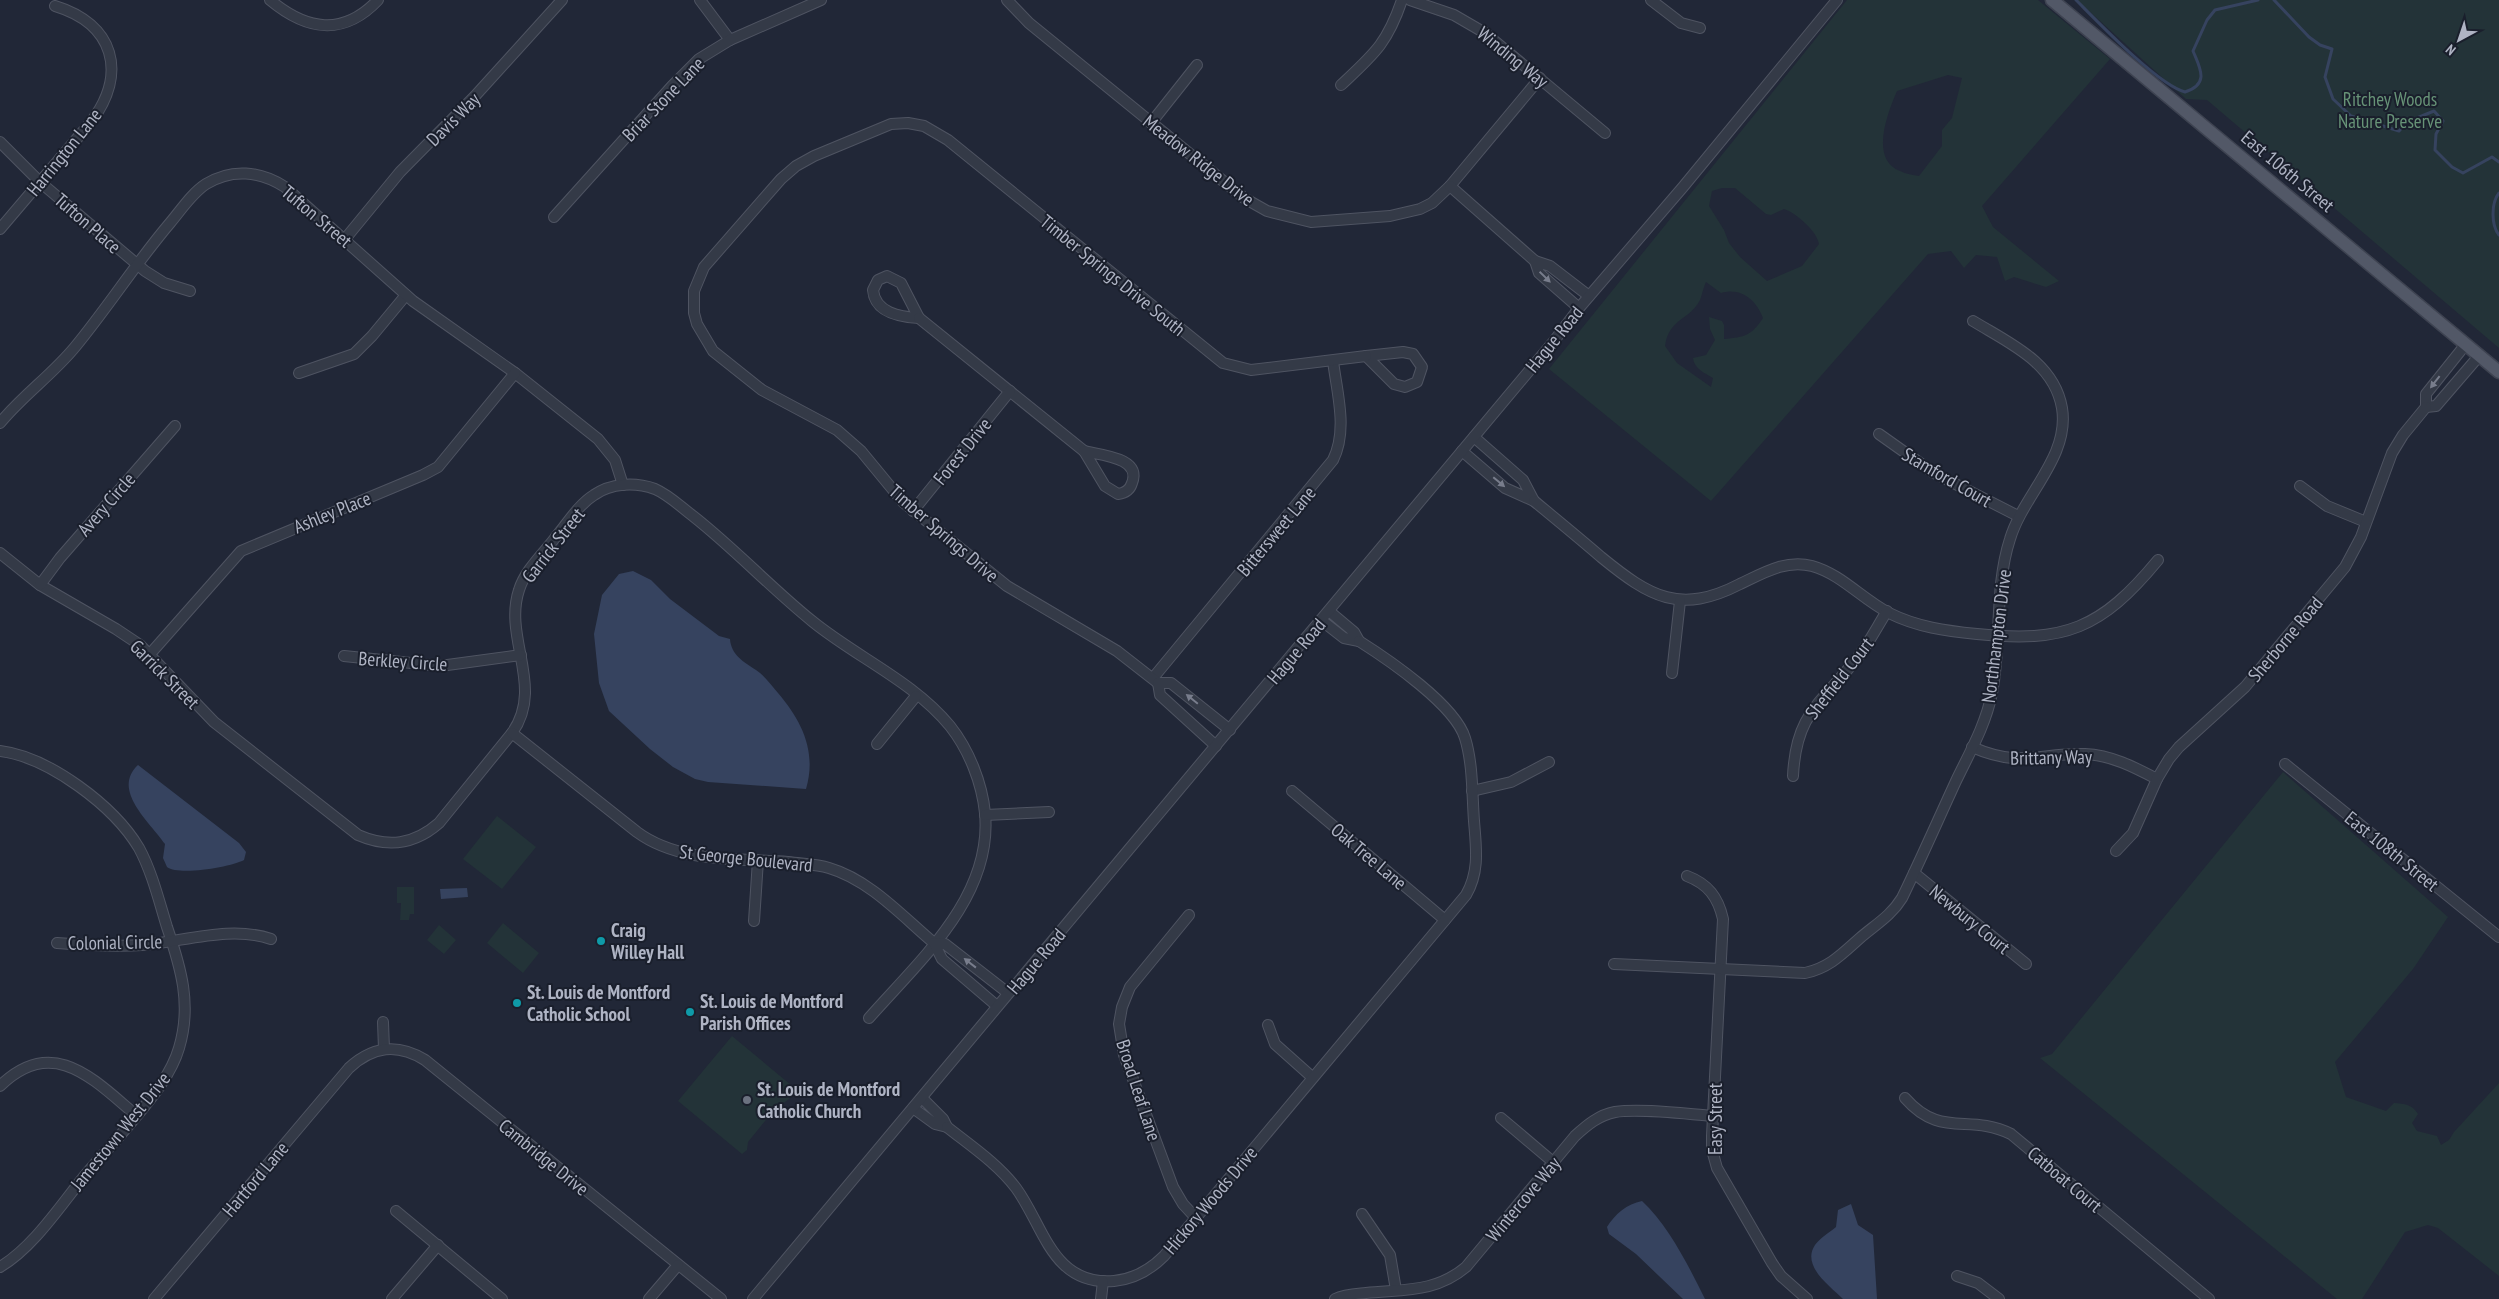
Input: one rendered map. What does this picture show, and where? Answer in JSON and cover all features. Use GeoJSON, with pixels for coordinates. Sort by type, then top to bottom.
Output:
{"type":"FeatureCollection","features":[{"type":"Feature","properties":{"kind":"main road","name":"East 106th Street"},"geometry":{"type":"LineString","coordinates":[[2052,0],[2499,372]]}},
{"type":"Feature","properties":{"kind":"street"},"geometry":{"type":"LineString","coordinates":[[270,0],[298,20],[324,25],[343,24],[354,19],[378,0]]}},
{"type":"Feature","properties":{"kind":"street","name":"Davis Way"},"geometry":{"type":"LineString","coordinates":[[345,239],[404,168],[475,96],[562,0]]}},
{"type":"Feature","properties":{"kind":"street"},"geometry":{"type":"LineString","coordinates":[[700,0],[730,40]]}},
{"type":"Feature","properties":{"kind":"street","name":"Briar Stone Lane"},"geometry":{"type":"LineString","coordinates":[[554,216],[688,68],[709,52],[730,40],[821,0]]}},
{"type":"Feature","properties":{"kind":"street","name":"Meadow Ridge Drive"},"geometry":{"type":"LineString","coordinates":[[1007,0],[1029,23],[1244,198],[1268,211],[1296,220],[1331,222],[1407,214],[1432,203],[1450,186],[1540,78]]}},
{"type":"Feature","properties":{"kind":"street"},"geometry":{"type":"LineString","coordinates":[[1341,86],[1385,40],[1402,0]]}},
{"type":"Feature","properties":{"kind":"street","name":"Winding Way"},"geometry":{"type":"LineString","coordinates":[[1410,0],[1469,22],[1540,78],[1605,133]]}},
{"type":"Feature","properties":{"kind":"street"},"geometry":{"type":"LineString","coordinates":[[1651,0],[1681,22],[1700,28]]}},
{"type":"Feature","properties":{"kind":"street","name":"Hague Road"},"geometry":{"type":"LineString","coordinates":[[753,1299],[1230,730],[1554,341],[1589,296],[1683,187],[1836,0]]}},
{"type":"Feature","properties":{"kind":"street","name":"Harrington Lane"},"geometry":{"type":"LineString","coordinates":[[0,229],[100,109],[111,82],[110,58],[100,32],[78,14],[55,6]]}},
{"type":"Feature","properties":{"kind":"street"},"geometry":{"type":"LineString","coordinates":[[1151,122],[1197,65]]}},
{"type":"Feature","properties":{"kind":"street","name":"Timber Springs Drive South"},"geometry":{"type":"LineString","coordinates":[[693,300],[697,282],[704,267],[781,179],[803,161],[880,127],[908,123],[924,126],[938,133],[1223,363],[1252,370],[1366,356],[1409,352],[1421,362],[1420,377],[1414,385],[1400,386],[1389,380],[1366,356]]}},
{"type":"Feature","properties":{"kind":"street","name":"Tufton Place"},"geometry":{"type":"LineString","coordinates":[[0,142],[40,182],[136,263],[164,283],[190,291]]}},
{"type":"Feature","properties":{"kind":"street","name":"Tufton Street"},"geometry":{"type":"LineString","coordinates":[[0,423],[69,354],[136,263],[195,193],[207,184],[233,174],[251,173],[277,182],[345,239],[406,295],[516,373],[606,446],[617,464],[623,485]]}},
{"type":"Feature","properties":{"kind":"street"},"geometry":{"type":"LineString","coordinates":[[1450,186],[1535,262],[1550,266],[1589,296]]}},
{"type":"Feature","properties":{"kind":"street"},"geometry":{"type":"LineString","coordinates":[[1535,262],[1539,273],[1579,308]]}},
{"type":"Feature","properties":{"kind":"street"},"geometry":{"type":"LineString","coordinates":[[919,318],[898,316],[882,308],[873,296],[873,290],[878,280],[887,276],[901,284],[919,318],[1084,451],[1109,490],[1118,494],[1128,490],[1133,482],[1133,476],[1128,465],[1117,458],[1084,451]]}},
{"type":"Feature","properties":{"kind":"street"},"geometry":{"type":"LineString","coordinates":[[299,373],[347,357],[359,350],[406,295]]}},
{"type":"Feature","properties":{"kind":"street","name":"Timber Springs Drive"},"geometry":{"type":"LineString","coordinates":[[693,300],[697,324],[713,350],[762,390],[830,426],[843,435],[861,452],[894,493],[913,511],[1015,592],[1117,651],[1156,680],[1171,683],[1230,730]]}},
{"type":"Feature","properties":{"kind":"street","name":"Northhampton Drive"},"geometry":{"type":"LineString","coordinates":[[1614,964],[1794,974],[1814,971],[1842,956],[1892,912],[1914,873],[1987,711],[1992,692],[2006,553],[2018,516],[2055,453],[2062,434],[2062,406],[2048,374],[2033,358],[1973,322]]}},
{"type":"Feature","properties":{"kind":"street","name":"Sherborne Road"},"geometry":{"type":"LineString","coordinates":[[2116,851],[2137,826],[2157,779],[2179,747],[2245,687],[2345,567],[2355,550],[2392,453],[2403,435],[2426,407],[2426,394],[2466,344]]}},
{"type":"Feature","properties":{"kind":"street","name":"Sherborne Road"},"geometry":{"type":"LineString","coordinates":[[2426,407],[2436,406],[2479,356]]}},
{"type":"Feature","properties":{"kind":"street","name":"Bittersweet Lane"},"geometry":{"type":"LineString","coordinates":[[1156,680],[1333,460],[1339,447],[1341,432],[1333,361]]}},
{"type":"Feature","properties":{"kind":"street","name":"Ashley Place"},"geometry":{"type":"LineString","coordinates":[[150,654],[241,551],[428,473],[438,466],[516,373]]}},
{"type":"Feature","properties":{"kind":"street","name":"Forest Drive"},"geometry":{"type":"LineString","coordinates":[[913,511],[1010,390]]}},
{"type":"Feature","properties":{"kind":"street","name":"Avery Circle"},"geometry":{"type":"LineString","coordinates":[[40,585],[60,558],[175,426]]}},
{"type":"Feature","properties":{"kind":"street","name":"Stamford Court"},"geometry":{"type":"LineString","coordinates":[[1879,434],[1934,473],[2018,516]]}},
{"type":"Feature","properties":{"kind":"street"},"geometry":{"type":"LineString","coordinates":[[1474,437],[1523,480],[1534,501]]}},
{"type":"Feature","properties":{"kind":"street"},"geometry":{"type":"LineString","coordinates":[[1462,450],[1505,488],[1534,501],[1629,580],[1650,593],[1680,601],[1717,595],[1769,570],[1795,564],[1812,565],[1828,572],[1886,611],[1934,629],[1998,637],[2042,636],[2084,624],[2120,602],[2158,560]]}},
{"type":"Feature","properties":{"kind":"street","name":"Garrick Street"},"geometry":{"type":"LineString","coordinates":[[0,553],[40,585],[124,633],[150,654],[214,722],[341,823],[358,835],[372,841],[403,843],[428,832],[439,823],[512,733],[521,718],[525,703],[526,683],[515,614],[517,596],[523,580],[588,500],[601,491],[623,485],[643,486],[668,496],[726,542],[811,620],[916,696],[943,719],[962,743],[974,768],[985,815],[983,852],[972,886],[960,909],[934,943],[870,1018]]}},
{"type":"Feature","properties":{"kind":"street"},"geometry":{"type":"LineString","coordinates":[[2300,486],[2327,506],[2366,522]]}},
{"type":"Feature","properties":{"kind":"street"},"geometry":{"type":"LineString","coordinates":[[1672,674],[1680,601]]}},
{"type":"Feature","properties":{"kind":"street"},"geometry":{"type":"LineString","coordinates":[[1329,611],[1354,632],[1360,642]]}},
{"type":"Feature","properties":{"kind":"street","name":"Sheffield Court"},"geometry":{"type":"LineString","coordinates":[[1793,776],[1798,740],[1808,714],[1857,658],[1886,611]]}},
{"type":"Feature","properties":{"kind":"street"},"geometry":{"type":"LineString","coordinates":[[1321,620],[1344,638],[1360,642]]}},
{"type":"Feature","properties":{"kind":"street","name":"Hickory Woods Drive"},"geometry":{"type":"LineString","coordinates":[[922,1098],[943,1119],[947,1127],[1007,1178],[1021,1196],[1045,1242],[1066,1266],[1079,1274],[1103,1281],[1131,1278],[1147,1270],[1164,1256],[1312,1077],[1446,920],[1466,895],[1476,869],[1472,791],[1467,745],[1458,722],[1447,709],[1387,660],[1360,642]]}},
{"type":"Feature","properties":{"kind":"street","name":"Berkley Circle"},"geometry":{"type":"LineString","coordinates":[[344,656],[440,666],[521,655]]}},
{"type":"Feature","properties":{"kind":"street","name":"Timber Springs Drive"},"geometry":{"type":"LineString","coordinates":[[1156,680],[1160,695],[1216,746]]}},
{"type":"Feature","properties":{"kind":"street"},"geometry":{"type":"LineString","coordinates":[[877,744],[916,696]]}},
{"type":"Feature","properties":{"kind":"street","name":"St George Boulevard"},"geometry":{"type":"LineString","coordinates":[[512,733],[655,845],[686,854],[816,865],[844,873],[867,887],[934,943],[942,959],[997,1006]]}},
{"type":"Feature","properties":{"kind":"street","name":"Brittany Way"},"geometry":{"type":"LineString","coordinates":[[1972,747],[1995,756],[2012,759],[2096,755],[2125,763],[2157,779]]}},
{"type":"Feature","properties":{"kind":"street","name":"Jamestown West Drive"},"geometry":{"type":"LineString","coordinates":[[0,751],[24,756],[60,774],[124,827],[146,863],[173,942],[185,990],[186,1010],[179,1048],[168,1074],[28,1244],[0,1267]]}},
{"type":"Feature","properties":{"kind":"street"},"geometry":{"type":"LineString","coordinates":[[1472,791],[1511,782],[1549,762]]}},
{"type":"Feature","properties":{"kind":"street","name":"East 108th Street"},"geometry":{"type":"LineString","coordinates":[[2285,764],[2499,938]]}},
{"type":"Feature","properties":{"kind":"street","name":"Oak Tree Lane"},"geometry":{"type":"LineString","coordinates":[[1292,791],[1446,920]]}},
{"type":"Feature","properties":{"kind":"street"},"geometry":{"type":"LineString","coordinates":[[985,815],[1049,812]]}},
{"type":"Feature","properties":{"kind":"street"},"geometry":{"type":"LineString","coordinates":[[754,921],[758,860]]}},
{"type":"Feature","properties":{"kind":"street","name":"Newbury Court"},"geometry":{"type":"LineString","coordinates":[[1914,873],[2026,964]]}},
{"type":"Feature","properties":{"kind":"street","name":"Easy Street"},"geometry":{"type":"LineString","coordinates":[[1687,876],[1704,884],[1717,900],[1721,909],[1723,929],[1712,1150],[1719,1173],[1776,1270],[1790,1286],[1807,1299]]}},
{"type":"Feature","properties":{"kind":"street","name":"Broad Leaf Lane"},"geometry":{"type":"LineString","coordinates":[[1189,915],[1130,987],[1122,1007],[1119,1032],[1124,1055],[1173,1187],[1183,1204],[1195,1217]]}},
{"type":"Feature","properties":{"kind":"street","name":"Colonial Circle"},"geometry":{"type":"LineString","coordinates":[[57,943],[126,946],[173,942],[242,932],[271,939]]}},
{"type":"Feature","properties":{"kind":"street","name":"St George Boulevard"},"geometry":{"type":"LineString","coordinates":[[934,943],[945,944],[1008,993]]}},
{"type":"Feature","properties":{"kind":"street"},"geometry":{"type":"LineString","coordinates":[[383,1022],[384,1049]]}},
{"type":"Feature","properties":{"kind":"street"},"geometry":{"type":"LineString","coordinates":[[1268,1025],[1275,1044],[1312,1077]]}},
{"type":"Feature","properties":{"kind":"street","name":"Cambridge Drive"},"geometry":{"type":"LineString","coordinates":[[356,1061],[371,1052],[384,1049],[408,1051],[424,1060],[721,1299]]}},
{"type":"Feature","properties":{"kind":"street","name":"Hartford Lane"},"geometry":{"type":"LineString","coordinates":[[154,1299],[356,1061]]}},
{"type":"Feature","properties":{"kind":"street"},"geometry":{"type":"LineString","coordinates":[[0,1086],[13,1074],[32,1066],[47,1063],[66,1065],[86,1074],[136,1115]]}},
{"type":"Feature","properties":{"kind":"street","name":"Catboat Court"},"geometry":{"type":"LineString","coordinates":[[1906,1098],[1917,1111],[1936,1121],[1985,1125],[2010,1134],[2209,1299]]}},
{"type":"Feature","properties":{"kind":"street","name":"Hickory Woods Drive"},"geometry":{"type":"LineString","coordinates":[[913,1108],[935,1124],[947,1127]]}},
{"type":"Feature","properties":{"kind":"street","name":"Wintercove Way"},"geometry":{"type":"LineString","coordinates":[[1335,1299],[1346,1295],[1433,1286],[1458,1274],[1553,1162],[1583,1128],[1592,1121],[1610,1114],[1628,1111],[1713,1116]]}},
{"type":"Feature","properties":{"kind":"street"},"geometry":{"type":"LineString","coordinates":[[1500,1118],[1553,1162]]}},
{"type":"Feature","properties":{"kind":"street"},"geometry":{"type":"LineString","coordinates":[[396,1210],[502,1299]]}},
{"type":"Feature","properties":{"kind":"street"},"geometry":{"type":"LineString","coordinates":[[1362,1214],[1390,1255],[1396,1290]]}},
{"type":"Feature","properties":{"kind":"street"},"geometry":{"type":"LineString","coordinates":[[392,1299],[438,1245]]}},
{"type":"Feature","properties":{"kind":"street"},"geometry":{"type":"LineString","coordinates":[[650,1299],[678,1265]]}},
{"type":"Feature","properties":{"kind":"street"},"geometry":{"type":"LineString","coordinates":[[1957,1276],[1978,1283],[1999,1299]]}},
{"type":"Feature","properties":{"kind":"street"},"geometry":{"type":"LineString","coordinates":[[1101,1299],[1103,1281]]}},
{"type":"Feature","properties":{"kind":"green space"},"geometry":{"type":"Polygon","coordinates":[[[1847,0],[2038,0],[2110,59],[1982,206],[1993,227],[2059,281],[2046,287],[2014,277],[2005,281],[1997,257],[1976,255],[1964,268],[1951,251],[1928,254],[1711,501],[1549,369],[1847,0]],[[1948,75],[1897,91],[1886,122],[1883,146],[1885,156],[1891,165],[1900,171],[1919,176],[1942,146],[1942,130],[1952,118],[1962,78],[1948,75]],[[1722,188],[1712,191],[1709,206],[1724,230],[1729,243],[1740,257],[1767,281],[1802,266],[1819,244],[1810,228],[1789,211],[1784,209],[1771,215],[1766,214],[1735,188],[1722,188]],[[1706,282],[1700,300],[1691,312],[1675,324],[1667,337],[1665,346],[1677,363],[1711,387],[1713,378],[1695,365],[1693,358],[1706,355],[1715,340],[1710,329],[1709,317],[1722,321],[1724,325],[1724,339],[1751,332],[1763,318],[1756,305],[1746,296],[1735,292],[1721,293],[1706,282]]]}},
{"type":"Feature","properties":{"kind":"green space","name":"Ritchey Woods Nature Preserve"},"geometry":{"type":"Polygon","coordinates":[[[2077,0],[2499,0],[2499,348],[2207,100],[2186,99],[2077,0]]]}},
{"type":"Feature","properties":{"kind":"green space"},"geometry":{"type":"Polygon","coordinates":[[[2283,772],[2448,917],[2413,969],[2335,1062],[2346,1097],[2386,1111],[2394,1103],[2411,1106],[2418,1114],[2412,1123],[2417,1131],[2437,1136],[2441,1145],[2449,1140],[2454,1132],[2499,1083],[2499,1276],[2438,1228],[2428,1225],[2405,1232],[2362,1299],[2337,1299],[2040,1058],[2052,1054],[2283,772]]]}},
{"type":"Feature","properties":{"kind":"green space"},"geometry":{"type":"Polygon","coordinates":[[[497,816],[536,847],[502,889],[463,859],[497,816]]]}},
{"type":"Feature","properties":{"kind":"green space"},"geometry":{"type":"Polygon","coordinates":[[[397,887],[414,887],[414,914],[410,914],[409,920],[400,920],[401,903],[397,903],[397,887]]]}},
{"type":"Feature","properties":{"kind":"green space"},"geometry":{"type":"Polygon","coordinates":[[[503,923],[539,953],[523,973],[487,943],[503,923]]]}},
{"type":"Feature","properties":{"kind":"green space"},"geometry":{"type":"Polygon","coordinates":[[[439,925],[456,940],[444,954],[427,940],[439,925]]]}},
{"type":"Feature","properties":{"kind":"green space"},"geometry":{"type":"Polygon","coordinates":[[[732,1036],[797,1090],[789,1099],[774,1110],[748,1142],[747,1150],[742,1154],[678,1101],[732,1036]]]}},
{"type":"Feature","properties":{"kind":"water"},"geometry":{"type":"Polygon","coordinates":[[[633,571],[651,580],[670,599],[719,636],[730,639],[736,654],[762,675],[787,704],[800,726],[808,750],[810,762],[806,789],[708,782],[695,779],[673,767],[650,749],[609,711],[599,683],[594,634],[602,595],[619,574],[633,571]]]}},
{"type":"Feature","properties":{"kind":"water"},"geometry":{"type":"Polygon","coordinates":[[[138,765],[239,843],[246,852],[244,860],[217,868],[193,871],[173,870],[167,867],[163,858],[165,844],[136,806],[131,795],[129,785],[131,775],[138,765]]]}},
{"type":"Feature","properties":{"kind":"water"},"geometry":{"type":"Polygon","coordinates":[[[467,888],[468,897],[441,899],[440,889],[467,888]]]}},
{"type":"Feature","properties":{"kind":"water"},"geometry":{"type":"Polygon","coordinates":[[[1642,1201],[1670,1235],[1705,1299],[1683,1299],[1636,1254],[1609,1234],[1607,1227],[1618,1214],[1631,1204],[1642,1201]]]}},
{"type":"Feature","properties":{"kind":"water"},"geometry":{"type":"Polygon","coordinates":[[[1851,1204],[1858,1225],[1873,1235],[1877,1299],[1843,1299],[1825,1282],[1814,1268],[1812,1253],[1815,1245],[1836,1227],[1838,1210],[1851,1204]]]}},
{"type":"Feature","properties":{"kind":"waterway"},"geometry":{"type":"LineString","coordinates":[[2076,0],[2144,66],[2173,87],[2185,92],[2193,89],[2200,80],[2200,69],[2193,51],[2207,20],[2215,10],[2258,0]]}},
{"type":"Feature","properties":{"kind":"waterway"},"geometry":{"type":"LineString","coordinates":[[2274,0],[2309,37],[2320,45],[2332,49],[2325,77],[2333,99],[2351,116],[2399,131],[2407,122],[2434,111],[2443,121],[2436,134],[2435,150],[2452,167],[2463,173],[2492,157],[2499,162]]}},
{"type":"Feature","properties":{"kind":"waterway"},"geometry":{"type":"LineString","coordinates":[[2499,193],[2493,208],[2494,226],[2499,235]]}},
{"type":"Feature","properties":{"kind":"place","name":"Craig Willey Hall"},"geometry":{"type":"Point","coordinates":[601,941]}},
{"type":"Feature","properties":{"kind":"place","name":"St. Louis de Montford Catholic School"},"geometry":{"type":"Point","coordinates":[517,1003]}},
{"type":"Feature","properties":{"kind":"place","name":"St. Louis de Montford Parish Offices"},"geometry":{"type":"Point","coordinates":[690,1012]}},
{"type":"Feature","properties":{"kind":"place","name":"St. Louis de Montford Catholic Church"},"geometry":{"type":"Point","coordinates":[747,1100]}}]}
